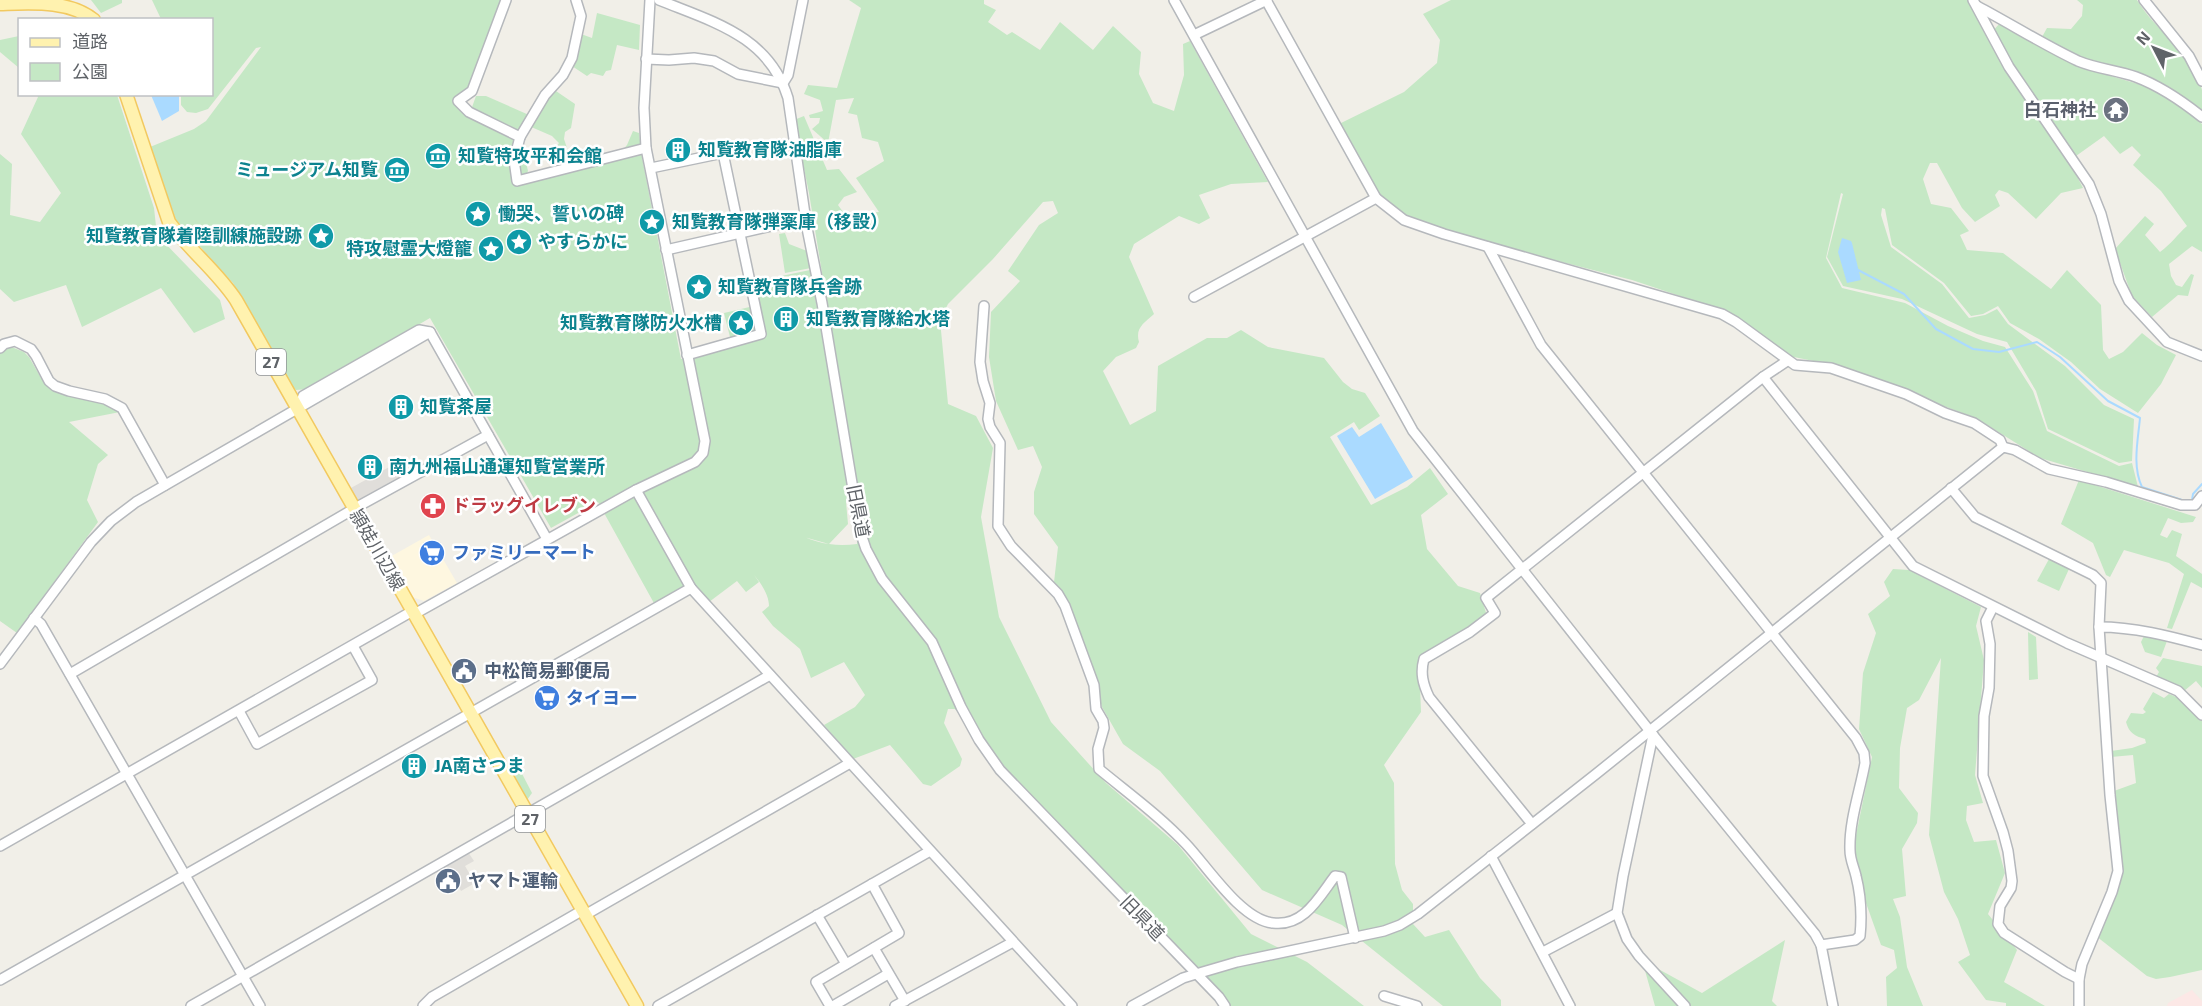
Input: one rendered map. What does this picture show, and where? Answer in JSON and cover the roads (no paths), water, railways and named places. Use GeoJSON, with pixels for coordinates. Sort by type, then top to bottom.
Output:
{"type":"FeatureCollection","features":[{"type":"Feature","properties":{"kind":"main road"},"geometry":{"type":"LineString","coordinates":[[0,4],[66,4],[84,11],[92,18]]}},
{"type":"Feature","properties":{"kind":"main road","name":"頴娃川辺線"},"geometry":{"type":"LineString","coordinates":[[127,96],[169,222],[229,288],[469,714],[637,1006]]}},
{"type":"Feature","properties":{"kind":"street"},"geometry":{"type":"LineString","coordinates":[[506,0],[475,84],[467,96],[458,101],[469,112],[520,137]]}},
{"type":"Feature","properties":{"kind":"street"},"geometry":{"type":"LineString","coordinates":[[576,0],[580,16],[572,58],[563,75],[545,95],[520,137],[514,160],[517,181],[646,148]]}},
{"type":"Feature","properties":{"kind":"street"},"geometry":{"type":"LineString","coordinates":[[0,846],[409,613],[413,613],[636,490],[695,462],[703,453],[705,441],[646,148],[644,108],[650,0]]}},
{"type":"Feature","properties":{"kind":"street","name":"旧県道"},"geometry":{"type":"LineString","coordinates":[[659,0],[748,40],[759,48],[773,65],[783,83],[788,98],[806,218],[860,531],[866,549],[882,579],[932,642],[961,707],[979,740],[1000,770],[1225,1006]]}},
{"type":"Feature","properties":{"kind":"street"},"geometry":{"type":"LineString","coordinates":[[646,59],[694,58],[714,61],[738,74],[783,83],[788,75],[803,0]]}},
{"type":"Feature","properties":{"kind":"street"},"geometry":{"type":"LineString","coordinates":[[1174,0],[1413,430],[1651,732],[1815,934],[1821,945],[1833,1006]]}},
{"type":"Feature","properties":{"kind":"street"},"geometry":{"type":"LineString","coordinates":[[1194,35],[1267,0],[1376,198],[1404,220],[1488,247],[1722,314],[1795,365],[1831,368],[1915,398],[1974,423],[2000,440],[2003,447]]}},
{"type":"Feature","properties":{"kind":"street"},"geometry":{"type":"LineString","coordinates":[[2144,0],[2189,56],[2202,81]]}},
{"type":"Feature","properties":{"kind":"street"},"geometry":{"type":"LineString","coordinates":[[1975,3],[2078,61],[2145,81],[2177,99],[2202,117]]}},
{"type":"Feature","properties":{"kind":"street"},"geometry":{"type":"LineString","coordinates":[[1975,3],[2009,67],[2089,184],[2101,214],[2119,281],[2129,301],[2167,342],[2202,356]]}},
{"type":"Feature","properties":{"kind":"street"},"geometry":{"type":"LineString","coordinates":[[651,168],[723,153],[761,334],[687,354]]}},
{"type":"Feature","properties":{"kind":"street"},"geometry":{"type":"LineString","coordinates":[[1194,297],[1376,198]]}},
{"type":"Feature","properties":{"kind":"street"},"geometry":{"type":"LineString","coordinates":[[666,250],[806,218]]}},
{"type":"Feature","properties":{"kind":"street"},"geometry":{"type":"LineString","coordinates":[[1488,247],[1542,345],[1856,738],[1864,753],[1865,763],[1850,836],[1850,861],[1856,873],[1860,893],[1860,936],[1855,940],[1821,945]]}},
{"type":"Feature","properties":{"kind":"street"},"geometry":{"type":"LineString","coordinates":[[984,306],[981,363],[983,381],[990,403],[988,419],[999,443],[998,526],[1011,546],[1058,594],[1065,606],[1094,685],[1096,709],[1103,721],[1104,728],[1098,749],[1099,769],[1186,843],[1224,889],[1245,909],[1261,920],[1272,924],[1302,917],[1335,876],[1341,877],[1355,938]]}},
{"type":"Feature","properties":{"kind":"street"},"geometry":{"type":"LineString","coordinates":[[0,664],[100,531],[131,506],[298,410],[303,396],[419,330],[430,332],[547,539]]}},
{"type":"Feature","properties":{"kind":"street"},"geometry":{"type":"LineString","coordinates":[[0,348],[4,344],[15,341],[31,349],[49,381],[55,386],[69,392],[105,399],[122,408],[165,485]]}},
{"type":"Feature","properties":{"kind":"street"},"geometry":{"type":"LineString","coordinates":[[1532,824],[1429,697],[1421,669],[1424,659],[1470,632],[1495,613],[1486,598],[1763,377],[1787,361]]}},
{"type":"Feature","properties":{"kind":"street"},"geometry":{"type":"LineString","coordinates":[[1763,377],[1914,566],[2067,643],[2153,682],[2178,690],[2202,715]]}},
{"type":"Feature","properties":{"kind":"street"},"geometry":{"type":"LineString","coordinates":[[69,674],[354,509],[488,435]]}},
{"type":"Feature","properties":{"kind":"street"},"geometry":{"type":"LineString","coordinates":[[1132,1006],[1183,978],[1260,957],[1355,938],[1400,925],[1419,914],[1651,732],[1770,632],[2003,447]]}},
{"type":"Feature","properties":{"kind":"street"},"geometry":{"type":"LineString","coordinates":[[2003,447],[2015,450],[2049,469],[2106,482],[2181,505],[2198,508],[2202,496]]}},
{"type":"Feature","properties":{"kind":"street"},"geometry":{"type":"LineString","coordinates":[[1951,488],[1975,517],[2093,575],[2101,584],[2099,656],[2118,871],[2112,892],[2082,964],[2079,979],[2079,1006]]}},
{"type":"Feature","properties":{"kind":"street"},"geometry":{"type":"LineString","coordinates":[[636,490],[691,588],[1072,1006]]}},
{"type":"Feature","properties":{"kind":"street"},"geometry":{"type":"LineString","coordinates":[[0,980],[691,588]]}},
{"type":"Feature","properties":{"kind":"street"},"geometry":{"type":"LineString","coordinates":[[1993,607],[1986,621],[1990,644],[1989,688],[1984,716],[1983,776],[2003,832],[2012,881],[2000,906],[1998,924],[2004,933],[2079,979]]}},
{"type":"Feature","properties":{"kind":"street"},"geometry":{"type":"LineString","coordinates":[[34,618],[41,624],[260,1006]]}},
{"type":"Feature","properties":{"kind":"street"},"geometry":{"type":"LineString","coordinates":[[2099,627],[2118,627],[2202,645]]}},
{"type":"Feature","properties":{"kind":"street"},"geometry":{"type":"LineString","coordinates":[[238,711],[257,744],[372,680],[353,646]]}},
{"type":"Feature","properties":{"kind":"street"},"geometry":{"type":"LineString","coordinates":[[191,1006],[770,675]]}},
{"type":"Feature","properties":{"kind":"street"},"geometry":{"type":"LineString","coordinates":[[1651,732],[1617,913],[1627,939],[1639,956],[1685,1006]]}},
{"type":"Feature","properties":{"kind":"street"},"geometry":{"type":"LineString","coordinates":[[423,1006],[432,997],[850,763]]}},
{"type":"Feature","properties":{"kind":"street"},"geometry":{"type":"LineString","coordinates":[[658,1006],[930,851]]}},
{"type":"Feature","properties":{"kind":"street"},"geometry":{"type":"LineString","coordinates":[[1491,856],[1570,1006]]}},
{"type":"Feature","properties":{"kind":"street"},"geometry":{"type":"LineString","coordinates":[[872,884],[899,933],[816,982],[831,1006],[888,974]]}},
{"type":"Feature","properties":{"kind":"street"},"geometry":{"type":"LineString","coordinates":[[1543,952],[1617,913]]}},
{"type":"Feature","properties":{"kind":"street"},"geometry":{"type":"LineString","coordinates":[[817,915],[846,964]]}},
{"type":"Feature","properties":{"kind":"street"},"geometry":{"type":"LineString","coordinates":[[895,1006],[1013,942]]}},
{"type":"Feature","properties":{"kind":"street"},"geometry":{"type":"LineString","coordinates":[[874,948],[905,1000]]}},
{"type":"Feature","properties":{"kind":"street"},"geometry":{"type":"LineString","coordinates":[[1383,996],[1417,1006]]}},
{"type":"Feature","properties":{"kind":"water"},"geometry":{"type":"Polygon","coordinates":[[[151,96],[179,96],[179,111],[162,121],[151,96]]]}},
{"type":"Feature","properties":{"kind":"water"},"geometry":{"type":"Polygon","coordinates":[[[1842,238],[1852,243],[1861,280],[1847,283],[1838,252],[1842,238]]]}},
{"type":"Feature","properties":{"kind":"water"},"geometry":{"type":"Polygon","coordinates":[[[1381,423],[1413,477],[1375,499],[1337,436],[1352,427],[1359,437],[1381,423]]]}},
{"type":"Feature","properties":{"kind":"waterway"},"geometry":{"type":"LineString","coordinates":[[1858,270],[1904,294],[1936,329],[1973,349],[1999,352],[2037,342],[2060,357],[2108,401],[2140,418],[2136,462],[2142,487],[2185,501],[2192,500],[2193,494],[2202,484]]}},
{"type":"Feature","properties":{"kind":"place","name":"白石神社"},"geometry":{"type":"Point","coordinates":[2116,110]}},
{"type":"Feature","properties":{"kind":"place","name":"知覧教育隊油脂庫"},"geometry":{"type":"Point","coordinates":[678,150]}},
{"type":"Feature","properties":{"kind":"place","name":"知覧特攻平和会館"},"geometry":{"type":"Point","coordinates":[438,156]}},
{"type":"Feature","properties":{"kind":"place","name":"ミュージアム知覧"},"geometry":{"type":"Point","coordinates":[397,170]}},
{"type":"Feature","properties":{"kind":"place","name":"慟哭、誓いの碑"},"geometry":{"type":"Point","coordinates":[478,214]}},
{"type":"Feature","properties":{"kind":"place","name":"知覧教育隊弾薬庫（移設）"},"geometry":{"type":"Point","coordinates":[652,222]}},
{"type":"Feature","properties":{"kind":"place","name":"知覧教育隊着陸訓練施設跡"},"geometry":{"type":"Point","coordinates":[321,236]}},
{"type":"Feature","properties":{"kind":"place","name":"やすらかに"},"geometry":{"type":"Point","coordinates":[519,242]}},
{"type":"Feature","properties":{"kind":"place","name":"特攻慰霊大燈籠"},"geometry":{"type":"Point","coordinates":[491,249]}},
{"type":"Feature","properties":{"kind":"place","name":"知覧教育隊兵舎跡"},"geometry":{"type":"Point","coordinates":[699,287]}},
{"type":"Feature","properties":{"kind":"place","name":"知覧教育隊給水塔"},"geometry":{"type":"Point","coordinates":[786,319]}},
{"type":"Feature","properties":{"kind":"place","name":"知覧教育隊防火水槽"},"geometry":{"type":"Point","coordinates":[741,323]}},
{"type":"Feature","properties":{"kind":"place","name":"知覧茶屋"},"geometry":{"type":"Point","coordinates":[401,407]}},
{"type":"Feature","properties":{"kind":"place","name":"南九州福山通運知覧営業所"},"geometry":{"type":"Point","coordinates":[370,467]}},
{"type":"Feature","properties":{"kind":"place","name":"ドラッグイレブン"},"geometry":{"type":"Point","coordinates":[433,506]}},
{"type":"Feature","properties":{"kind":"place","name":"ファミリーマート"},"geometry":{"type":"Point","coordinates":[432,553]}},
{"type":"Feature","properties":{"kind":"place","name":"中松簡易郵便局"},"geometry":{"type":"Point","coordinates":[464,671]}},
{"type":"Feature","properties":{"kind":"place","name":"タイヨー"},"geometry":{"type":"Point","coordinates":[547,698]}},
{"type":"Feature","properties":{"kind":"place","name":"JA南さつま"},"geometry":{"type":"Point","coordinates":[414,766]}},
{"type":"Feature","properties":{"kind":"place","name":"ヤマト運輸"},"geometry":{"type":"Point","coordinates":[448,881]}}]}
